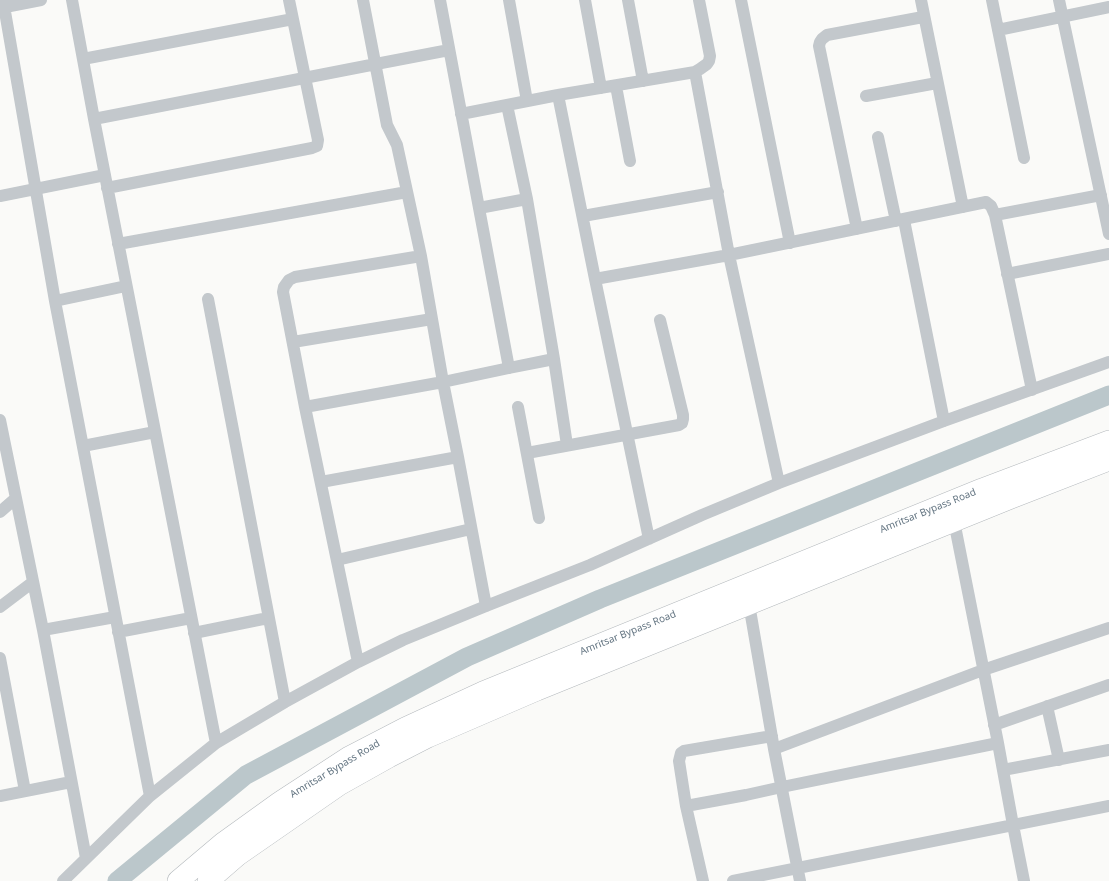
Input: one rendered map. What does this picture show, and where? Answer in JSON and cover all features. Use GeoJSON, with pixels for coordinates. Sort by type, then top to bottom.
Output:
{"type":"FeatureCollection","features":[{"type":"Feature","properties":{"kind":"highway","name":"Amritsar Bypass Road"},"geometry":{"type":"LineString","coordinates":[[178,881],[223,843],[280,802],[350,758],[405,728],[498,686],[982,489],[1109,441]]}},
{"type":"Feature","properties":{"kind":"highway","name":"Amritsar Bypass Road"},"geometry":{"type":"LineString","coordinates":[[208,881],[238,855],[339,785],[428,737],[537,690],[748,604],[1109,460]]}},
{"type":"Feature","properties":{"kind":"street"},"geometry":{"type":"LineString","coordinates":[[41,0],[2,5],[83,446],[150,796]]}},
{"type":"Feature","properties":{"kind":"street"},"geometry":{"type":"LineString","coordinates":[[72,0],[107,188],[216,743]]}},
{"type":"Feature","properties":{"kind":"street"},"geometry":{"type":"LineString","coordinates":[[107,188],[315,148],[317,146],[318,140],[289,0]]}},
{"type":"Feature","properties":{"kind":"street"},"geometry":{"type":"LineString","coordinates":[[363,0],[387,125],[398,144],[421,256],[443,382],[486,606]]}},
{"type":"Feature","properties":{"kind":"street"},"geometry":{"type":"LineString","coordinates":[[440,0],[510,368]]}},
{"type":"Feature","properties":{"kind":"street"},"geometry":{"type":"LineString","coordinates":[[509,0],[527,101]]}},
{"type":"Feature","properties":{"kind":"street"},"geometry":{"type":"LineString","coordinates":[[586,0],[601,88]]}},
{"type":"Feature","properties":{"kind":"street"},"geometry":{"type":"LineString","coordinates":[[628,0],[643,81]]}},
{"type":"Feature","properties":{"kind":"street"},"geometry":{"type":"LineString","coordinates":[[461,114],[558,95],[695,72],[704,67],[710,61],[699,0]]}},
{"type":"Feature","properties":{"kind":"street"},"geometry":{"type":"LineString","coordinates":[[741,0],[790,243]]}},
{"type":"Feature","properties":{"kind":"street"},"geometry":{"type":"LineString","coordinates":[[920,0],[963,207]]}},
{"type":"Feature","properties":{"kind":"street"},"geometry":{"type":"LineString","coordinates":[[992,0],[1024,158]]}},
{"type":"Feature","properties":{"kind":"street"},"geometry":{"type":"LineString","coordinates":[[1060,0],[1109,234]]}},
{"type":"Feature","properties":{"kind":"street"},"geometry":{"type":"LineString","coordinates":[[998,30],[1109,7]]}},
{"type":"Feature","properties":{"kind":"street"},"geometry":{"type":"LineString","coordinates":[[857,229],[819,46],[820,42],[827,35],[923,17]]}},
{"type":"Feature","properties":{"kind":"street"},"geometry":{"type":"LineString","coordinates":[[83,59],[293,19]]}},
{"type":"Feature","properties":{"kind":"street"},"geometry":{"type":"LineString","coordinates":[[94,119],[449,50]]}},
{"type":"Feature","properties":{"kind":"street"},"geometry":{"type":"LineString","coordinates":[[695,72],[729,254],[779,483]]}},
{"type":"Feature","properties":{"kind":"street"},"geometry":{"type":"LineString","coordinates":[[866,96],[937,83]]}},
{"type":"Feature","properties":{"kind":"street"},"geometry":{"type":"LineString","coordinates":[[616,86],[630,161]]}},
{"type":"Feature","properties":{"kind":"street"},"geometry":{"type":"LineString","coordinates":[[558,95],[649,539]]}},
{"type":"Feature","properties":{"kind":"street"},"geometry":{"type":"LineString","coordinates":[[507,105],[527,199],[567,445]]}},
{"type":"Feature","properties":{"kind":"street"},"geometry":{"type":"LineString","coordinates":[[878,137],[900,220],[944,421]]}},
{"type":"Feature","properties":{"kind":"street"},"geometry":{"type":"LineString","coordinates":[[0,196],[105,175]]}},
{"type":"Feature","properties":{"kind":"street"},"geometry":{"type":"LineString","coordinates":[[118,244],[407,192]]}},
{"type":"Feature","properties":{"kind":"street"},"geometry":{"type":"LineString","coordinates":[[582,216],[718,192]]}},
{"type":"Feature","properties":{"kind":"street"},"geometry":{"type":"LineString","coordinates":[[995,215],[1101,194]]}},
{"type":"Feature","properties":{"kind":"street"},"geometry":{"type":"LineString","coordinates":[[479,208],[527,199]]}},
{"type":"Feature","properties":{"kind":"street"},"geometry":{"type":"LineString","coordinates":[[595,279],[790,243],[986,202],[991,206],[995,215],[1032,390]]}},
{"type":"Feature","properties":{"kind":"street"},"geometry":{"type":"LineString","coordinates":[[1007,274],[1109,254]]}},
{"type":"Feature","properties":{"kind":"street"},"geometry":{"type":"LineString","coordinates":[[358,662],[305,407],[283,292],[284,287],[289,280],[295,277],[421,256]]}},
{"type":"Feature","properties":{"kind":"street"},"geometry":{"type":"LineString","coordinates":[[56,301],[126,286]]}},
{"type":"Feature","properties":{"kind":"street"},"geometry":{"type":"LineString","coordinates":[[208,299],[285,702]]}},
{"type":"Feature","properties":{"kind":"street"},"geometry":{"type":"LineString","coordinates":[[293,342],[432,319]]}},
{"type":"Feature","properties":{"kind":"street"},"geometry":{"type":"LineString","coordinates":[[527,453],[679,425],[683,421],[660,320]]}},
{"type":"Feature","properties":{"kind":"street"},"geometry":{"type":"LineString","coordinates":[[305,407],[443,382],[554,359]]}},
{"type":"Feature","properties":{"kind":"street"},"geometry":{"type":"LineString","coordinates":[[63,881],[150,796],[216,743],[285,702],[358,662],[403,640],[590,565],[779,483],[944,421],[1109,362]]}},
{"type":"Feature","properties":{"kind":"street"},"geometry":{"type":"LineString","coordinates":[[518,407],[539,518]]}},
{"type":"Feature","properties":{"kind":"street"},"geometry":{"type":"LineString","coordinates":[[0,420],[3,453],[16,498],[43,630],[86,858]]}},
{"type":"Feature","properties":{"kind":"street"},"geometry":{"type":"LineString","coordinates":[[83,446],[155,432]]}},
{"type":"Feature","properties":{"kind":"street"},"geometry":{"type":"LineString","coordinates":[[321,482],[458,457]]}},
{"type":"Feature","properties":{"kind":"street"},"geometry":{"type":"LineString","coordinates":[[0,512],[16,498]]}},
{"type":"Feature","properties":{"kind":"street"},"geometry":{"type":"LineString","coordinates":[[954,521],[1024,881]]}},
{"type":"Feature","properties":{"kind":"street"},"geometry":{"type":"LineString","coordinates":[[337,560],[471,528]]}},
{"type":"Feature","properties":{"kind":"street"},"geometry":{"type":"LineString","coordinates":[[0,607],[33,582]]}},
{"type":"Feature","properties":{"kind":"street"},"geometry":{"type":"LineString","coordinates":[[748,604],[800,881]]}},
{"type":"Feature","properties":{"kind":"street"},"geometry":{"type":"LineString","coordinates":[[43,630],[115,617]]}},
{"type":"Feature","properties":{"kind":"street"},"geometry":{"type":"LineString","coordinates":[[118,632],[191,618]]}},
{"type":"Feature","properties":{"kind":"street"},"geometry":{"type":"LineString","coordinates":[[194,633],[268,618]]}},
{"type":"Feature","properties":{"kind":"street"},"geometry":{"type":"LineString","coordinates":[[774,749],[983,670],[1109,628]]}},
{"type":"Feature","properties":{"kind":"street"},"geometry":{"type":"LineString","coordinates":[[0,658],[25,791]]}},
{"type":"Feature","properties":{"kind":"street"},"geometry":{"type":"LineString","coordinates":[[994,725],[1109,685]]}},
{"type":"Feature","properties":{"kind":"street"},"geometry":{"type":"LineString","coordinates":[[1048,706],[1059,760]]}},
{"type":"Feature","properties":{"kind":"street"},"geometry":{"type":"LineString","coordinates":[[703,881],[686,806],[678,761],[681,753],[684,751],[772,736]]}},
{"type":"Feature","properties":{"kind":"street"},"geometry":{"type":"LineString","coordinates":[[686,806],[998,743]]}},
{"type":"Feature","properties":{"kind":"street"},"geometry":{"type":"LineString","coordinates":[[1003,770],[1109,750]]}},
{"type":"Feature","properties":{"kind":"street"},"geometry":{"type":"LineString","coordinates":[[0,796],[71,782]]}},
{"type":"Feature","properties":{"kind":"street"},"geometry":{"type":"LineString","coordinates":[[733,881],[1109,806]]}},
{"type":"Feature","properties":{"kind":"waterway"},"geometry":{"type":"LineString","coordinates":[[117,881],[246,775],[467,657],[600,599],[1109,395]]}}]}
